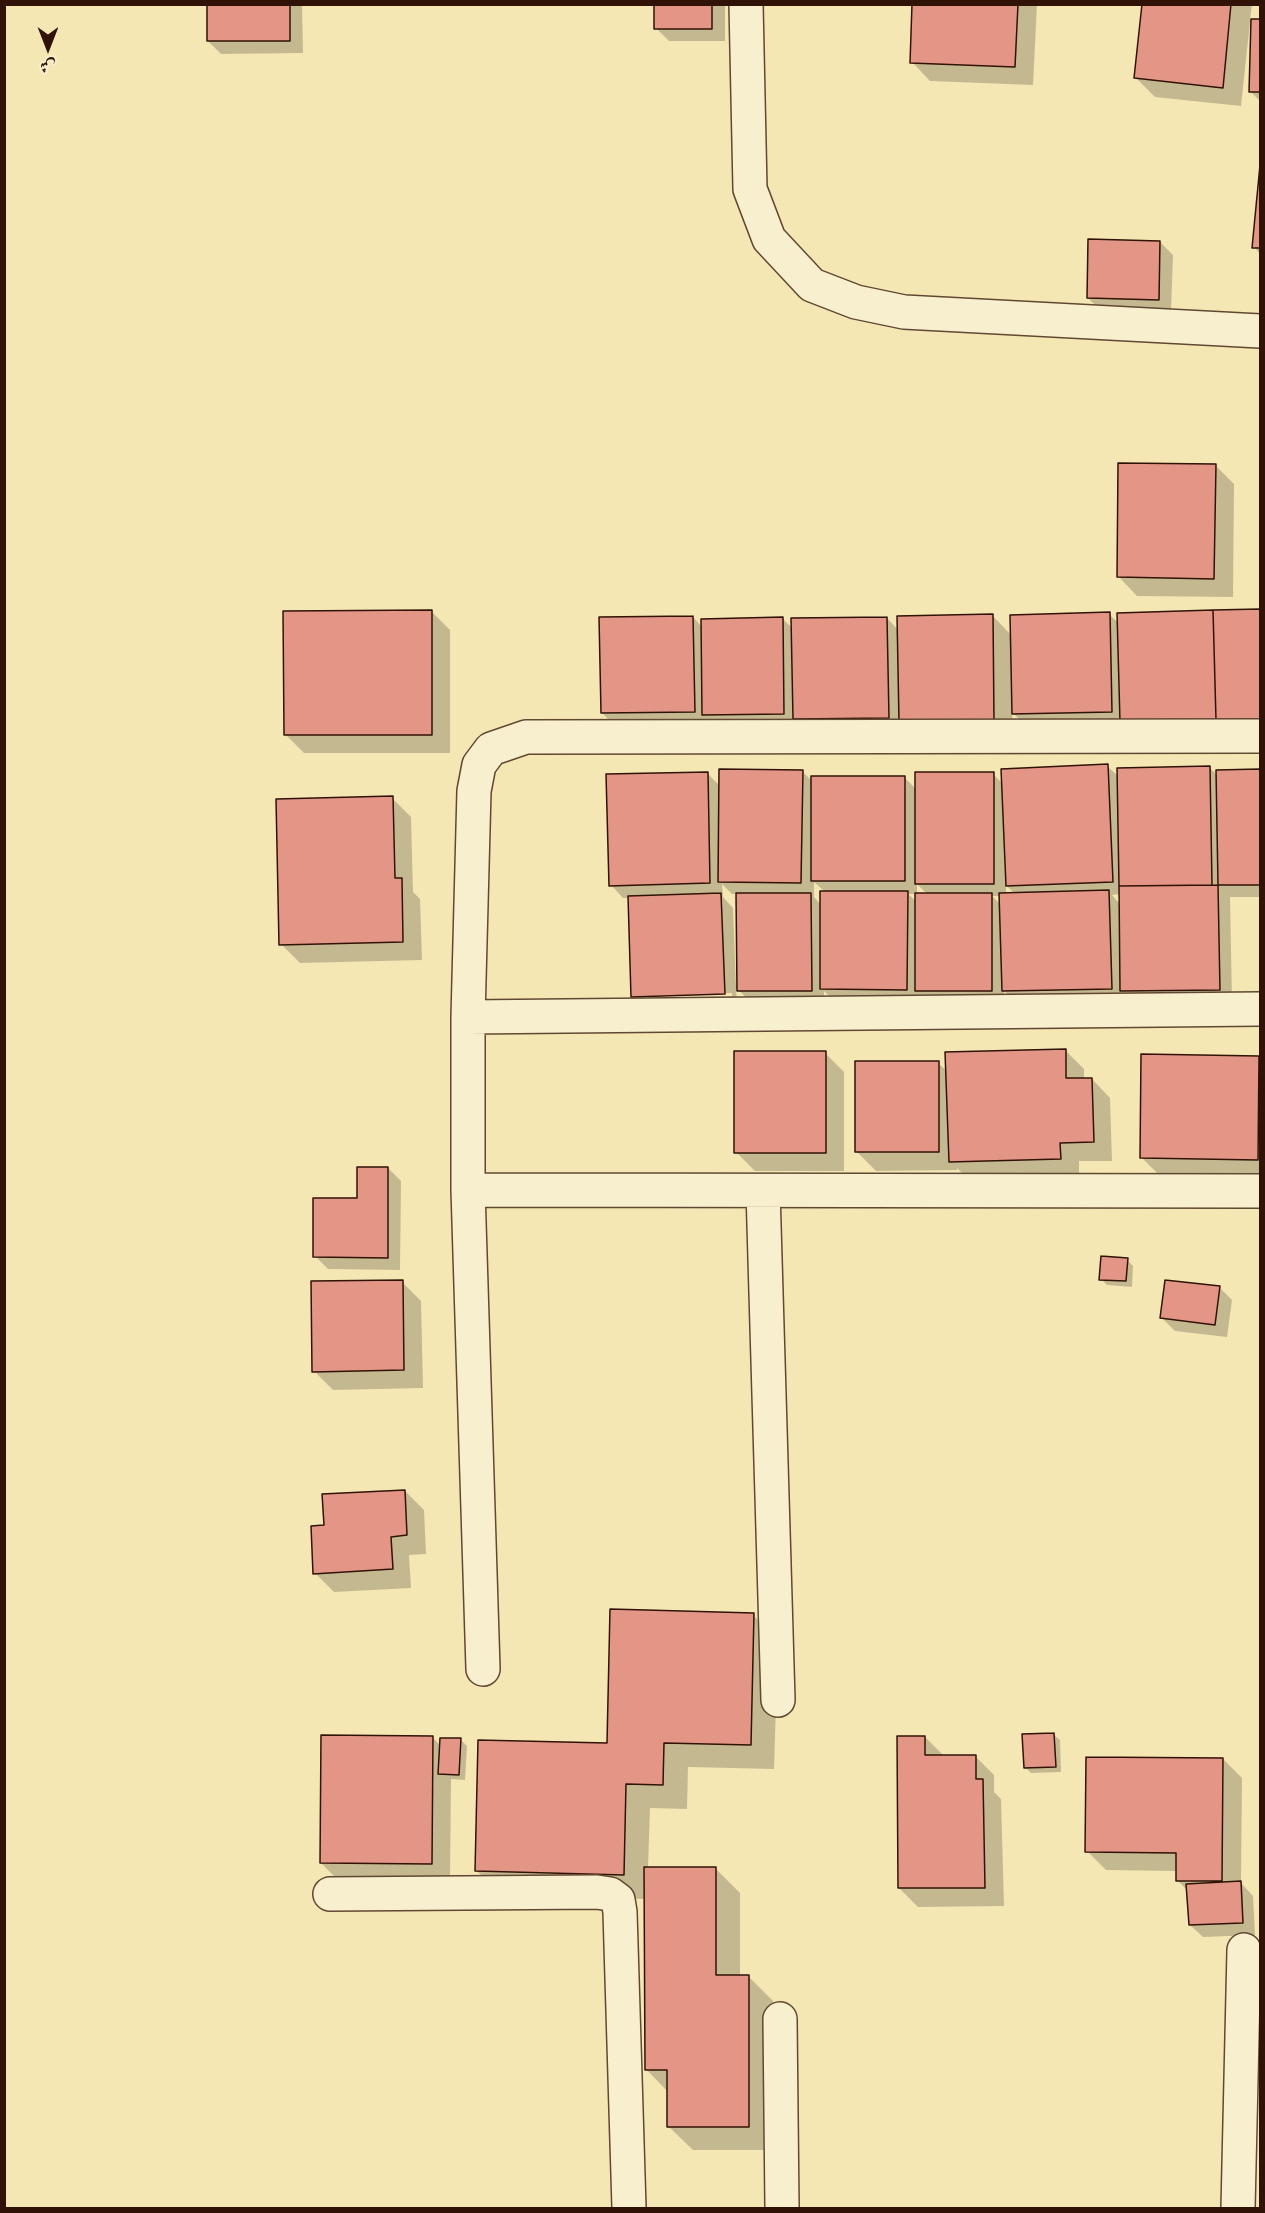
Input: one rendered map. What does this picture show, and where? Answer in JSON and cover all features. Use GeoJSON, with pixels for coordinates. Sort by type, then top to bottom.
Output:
{"type":"FeatureCollection","features":[{"type":"Feature","properties":{"kind":"street"},"geometry":{"type":"LineString","coordinates":[[746,4],[750,189],[769,239],[812,285],[856,302],[904,312],[1260,331]]}},
{"type":"Feature","properties":{"kind":"street"},"geometry":{"type":"LineString","coordinates":[[483,1670],[468,1190],[468,1017],[474,790],[480,765],[491,748],[526,737],[1260,736]]}},
{"type":"Feature","properties":{"kind":"street"},"geometry":{"type":"LineString","coordinates":[[468,1017],[1260,1009]]}},
{"type":"Feature","properties":{"kind":"street"},"geometry":{"type":"LineString","coordinates":[[468,1190],[1260,1191]]}},
{"type":"Feature","properties":{"kind":"street"},"geometry":{"type":"LineString","coordinates":[[763,1191],[778,1700]]}},
{"type":"Feature","properties":{"kind":"street"},"geometry":{"type":"LineString","coordinates":[[330,1894],[597,1892],[610,1894],[618,1900],[629,2208]]}},
{"type":"Feature","properties":{"kind":"street"},"geometry":{"type":"LineString","coordinates":[[1238,2208],[1244,1950]]}},
{"type":"Feature","properties":{"kind":"street"},"geometry":{"type":"LineString","coordinates":[[780,2019],[782,2208]]}},
{"type":"Feature","properties":{"kind":"building"},"geometry":{"type":"Polygon","coordinates":[[[207,4],[290,4],[290,41],[207,41],[207,4]]]}},
{"type":"Feature","properties":{"kind":"building"},"geometry":{"type":"Polygon","coordinates":[[[654,4],[712,4],[712,29],[654,29],[654,4]]]}},
{"type":"Feature","properties":{"kind":"building"},"geometry":{"type":"Polygon","coordinates":[[[912,4],[1018,4],[1015,67],[910,63],[912,4]]]}},
{"type":"Feature","properties":{"kind":"building"},"geometry":{"type":"Polygon","coordinates":[[[1142,4],[1231,4],[1223,88],[1134,78],[1142,4]]]}},
{"type":"Feature","properties":{"kind":"building"},"geometry":{"type":"Polygon","coordinates":[[[1251,19],[1260,19],[1260,92],[1249,92],[1251,19]]]}},
{"type":"Feature","properties":{"kind":"building"},"geometry":{"type":"Polygon","coordinates":[[[1260,165],[1260,248],[1252,248],[1260,165]]]}},
{"type":"Feature","properties":{"kind":"building"},"geometry":{"type":"Polygon","coordinates":[[[1088,239],[1160,241],[1159,300],[1087,298],[1088,239]]]}},
{"type":"Feature","properties":{"kind":"building"},"geometry":{"type":"Polygon","coordinates":[[[1118,463],[1216,464],[1214,579],[1117,577],[1118,463]]]}},
{"type":"Feature","properties":{"kind":"building"},"geometry":{"type":"Polygon","coordinates":[[[1260,609],[1260,719],[1216,720],[1213,610],[1260,609]]]}},
{"type":"Feature","properties":{"kind":"building"},"geometry":{"type":"Polygon","coordinates":[[[432,610],[432,735],[284,735],[283,611],[432,610]]]}},
{"type":"Feature","properties":{"kind":"building"},"geometry":{"type":"Polygon","coordinates":[[[1213,610],[1216,720],[1120,722],[1117,613],[1213,610]]]}},
{"type":"Feature","properties":{"kind":"building"},"geometry":{"type":"Polygon","coordinates":[[[1110,612],[1112,712],[1012,714],[1010,615],[1110,612]]]}},
{"type":"Feature","properties":{"kind":"building"},"geometry":{"type":"Polygon","coordinates":[[[993,614],[994,720],[899,722],[897,616],[993,614]]]}},
{"type":"Feature","properties":{"kind":"building"},"geometry":{"type":"Polygon","coordinates":[[[693,616],[695,712],[601,713],[599,617],[693,616]]]}},
{"type":"Feature","properties":{"kind":"building"},"geometry":{"type":"Polygon","coordinates":[[[783,617],[784,714],[702,715],[701,619],[783,617]]]}},
{"type":"Feature","properties":{"kind":"building"},"geometry":{"type":"Polygon","coordinates":[[[887,617],[889,718],[793,719],[791,618],[887,617]]]}},
{"type":"Feature","properties":{"kind":"building"},"geometry":{"type":"Polygon","coordinates":[[[1108,764],[1113,882],[1006,886],[1001,769],[1108,764]]]}},
{"type":"Feature","properties":{"kind":"building"},"geometry":{"type":"Polygon","coordinates":[[[1210,766],[1212,885],[1119,886],[1117,768],[1210,766]]]}},
{"type":"Feature","properties":{"kind":"building"},"geometry":{"type":"Polygon","coordinates":[[[719,769],[803,770],[801,883],[718,882],[719,769]]]}},
{"type":"Feature","properties":{"kind":"building"},"geometry":{"type":"Polygon","coordinates":[[[1260,769],[1260,885],[1218,885],[1216,770],[1260,769]]]}},
{"type":"Feature","properties":{"kind":"building"},"geometry":{"type":"Polygon","coordinates":[[[708,772],[710,883],[609,886],[606,774],[708,772]]]}},
{"type":"Feature","properties":{"kind":"building"},"geometry":{"type":"Polygon","coordinates":[[[915,772],[994,772],[994,884],[915,884],[915,772]]]}},
{"type":"Feature","properties":{"kind":"building"},"geometry":{"type":"Polygon","coordinates":[[[811,776],[905,776],[905,881],[811,881],[811,776]]]}},
{"type":"Feature","properties":{"kind":"building"},"geometry":{"type":"Polygon","coordinates":[[[393,796],[395,878],[402,878],[403,942],[279,945],[276,799],[393,796]]]}},
{"type":"Feature","properties":{"kind":"building"},"geometry":{"type":"Polygon","coordinates":[[[1218,885],[1220,990],[1120,991],[1119,886],[1218,885]]]}},
{"type":"Feature","properties":{"kind":"building"},"geometry":{"type":"Polygon","coordinates":[[[1109,890],[1112,989],[1002,991],[999,893],[1109,890]]]}},
{"type":"Feature","properties":{"kind":"building"},"geometry":{"type":"Polygon","coordinates":[[[820,891],[908,891],[907,990],[820,989],[820,891]]]}},
{"type":"Feature","properties":{"kind":"building"},"geometry":{"type":"Polygon","coordinates":[[[721,893],[725,994],[631,997],[628,896],[721,893]]]}},
{"type":"Feature","properties":{"kind":"building"},"geometry":{"type":"Polygon","coordinates":[[[736,893],[811,893],[812,991],[737,991],[736,893]]]}},
{"type":"Feature","properties":{"kind":"building"},"geometry":{"type":"Polygon","coordinates":[[[915,893],[992,893],[992,991],[915,991],[915,893]]]}},
{"type":"Feature","properties":{"kind":"building"},"geometry":{"type":"Polygon","coordinates":[[[1066,1049],[1066,1078],[1092,1078],[1094,1142],[1060,1143],[1061,1159],[949,1162],[945,1052],[1066,1049]]]}},
{"type":"Feature","properties":{"kind":"building"},"geometry":{"type":"Polygon","coordinates":[[[734,1051],[826,1051],[826,1153],[734,1153],[734,1051]]]}},
{"type":"Feature","properties":{"kind":"building"},"geometry":{"type":"Polygon","coordinates":[[[1141,1054],[1259,1056],[1258,1160],[1140,1158],[1141,1054]]]}},
{"type":"Feature","properties":{"kind":"building"},"geometry":{"type":"Polygon","coordinates":[[[855,1061],[939,1061],[939,1152],[855,1152],[855,1061]]]}},
{"type":"Feature","properties":{"kind":"building"},"geometry":{"type":"Polygon","coordinates":[[[357,1167],[388,1167],[388,1258],[313,1257],[313,1198],[357,1198],[357,1167]]]}},
{"type":"Feature","properties":{"kind":"building"},"geometry":{"type":"Polygon","coordinates":[[[1101,1256],[1128,1258],[1126,1281],[1099,1280],[1101,1256]]]}},
{"type":"Feature","properties":{"kind":"building"},"geometry":{"type":"Polygon","coordinates":[[[403,1280],[404,1370],[312,1372],[311,1281],[403,1280]]]}},
{"type":"Feature","properties":{"kind":"building"},"geometry":{"type":"Polygon","coordinates":[[[1165,1280],[1220,1286],[1215,1325],[1160,1318],[1165,1280]]]}},
{"type":"Feature","properties":{"kind":"building"},"geometry":{"type":"Polygon","coordinates":[[[405,1490],[407,1535],[391,1537],[393,1569],[313,1574],[311,1526],[324,1525],[322,1494],[405,1490]]]}},
{"type":"Feature","properties":{"kind":"building"},"geometry":{"type":"Polygon","coordinates":[[[610,1609],[754,1613],[751,1745],[664,1743],[663,1785],[626,1784],[624,1875],[475,1871],[478,1740],[607,1743],[610,1609]]]}},
{"type":"Feature","properties":{"kind":"building"},"geometry":{"type":"Polygon","coordinates":[[[1054,1733],[1056,1767],[1024,1768],[1022,1734],[1054,1733]]]}},
{"type":"Feature","properties":{"kind":"building"},"geometry":{"type":"Polygon","coordinates":[[[321,1735],[433,1736],[432,1864],[320,1863],[321,1735]]]}},
{"type":"Feature","properties":{"kind":"building"},"geometry":{"type":"Polygon","coordinates":[[[897,1736],[925,1736],[925,1755],[976,1755],[976,1779],[983,1779],[985,1888],[898,1888],[897,1736]]]}},
{"type":"Feature","properties":{"kind":"building"},"geometry":{"type":"Polygon","coordinates":[[[440,1738],[461,1738],[459,1775],[438,1774],[440,1738]]]}},
{"type":"Feature","properties":{"kind":"building"},"geometry":{"type":"Polygon","coordinates":[[[1086,1757],[1223,1758],[1222,1881],[1176,1881],[1176,1853],[1085,1852],[1086,1757]]]}},
{"type":"Feature","properties":{"kind":"building"},"geometry":{"type":"Polygon","coordinates":[[[644,1867],[716,1867],[716,1975],[749,1975],[749,2127],[667,2127],[667,2070],[645,2070],[644,1867]]]}},
{"type":"Feature","properties":{"kind":"building"},"geometry":{"type":"Polygon","coordinates":[[[1241,1881],[1243,1923],[1189,1925],[1186,1884],[1241,1881]]]}}]}
